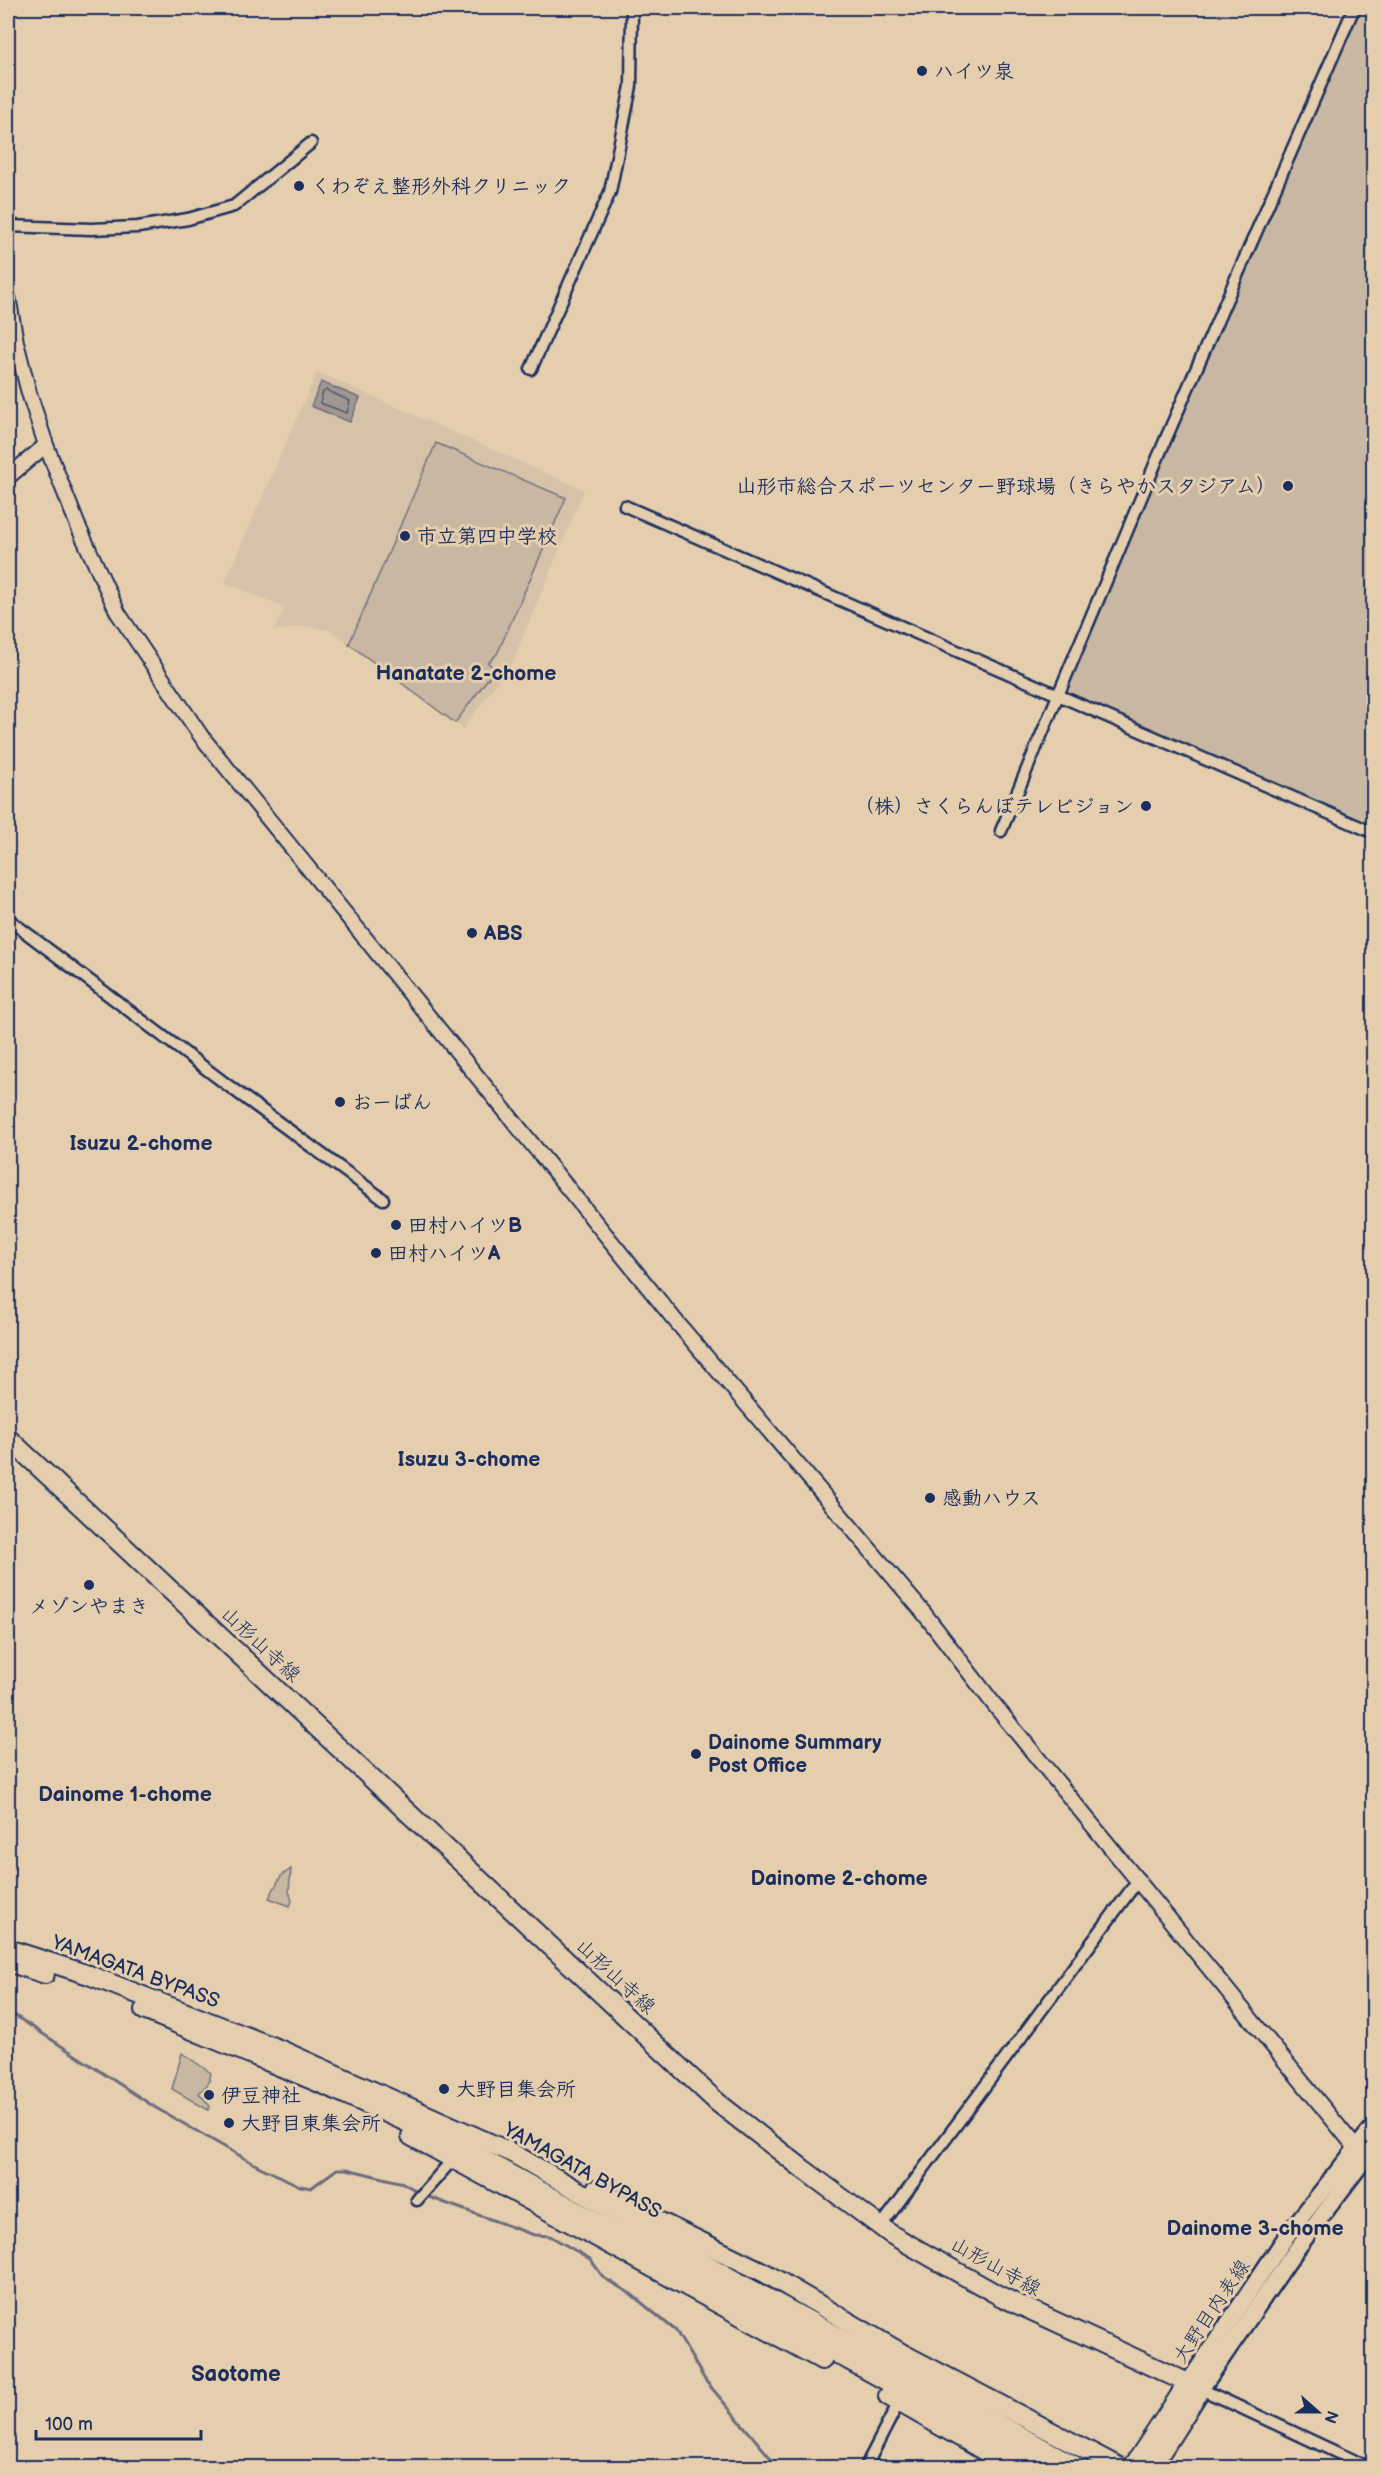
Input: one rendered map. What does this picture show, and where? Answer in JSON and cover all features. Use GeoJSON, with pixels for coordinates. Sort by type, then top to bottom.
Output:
{"type":"FeatureCollection","features":[{"type":"Feature","properties":{"kind":"main road","name":"山形山寺線"},"geometry":{"type":"LineString","coordinates":[[8,1438],[717,2102],[892,2235],[1000,2296],[1194,2386]]}},
{"type":"Feature","properties":{"kind":"main road","name":"YAMAGATA BYPASS"},"geometry":{"type":"LineString","coordinates":[[8,1949],[89,1975],[281,2050],[512,2152],[736,2281],[1079,2468]]}},
{"type":"Feature","properties":{"kind":"main road","name":"YAMAGATA BYPASS"},"geometry":{"type":"LineString","coordinates":[[8,1962],[88,1987],[327,2086],[454,2151],[1045,2468]]}},
{"type":"Feature","properties":{"kind":"main road","name":"大野目内表線"},"geometry":{"type":"LineString","coordinates":[[1194,2386],[1290,2231],[1367,2156],[1374,2126]]}},
{"type":"Feature","properties":{"kind":"main road"},"geometry":{"type":"LineString","coordinates":[[454,2151],[1014,2468]]}},
{"type":"Feature","properties":{"kind":"main road"},"geometry":{"type":"LineString","coordinates":[[512,2152],[623,2202],[765,2273],[905,2355],[1121,2468]]}},
{"type":"Feature","properties":{"kind":"main road"},"geometry":{"type":"LineString","coordinates":[[1132,2468],[1194,2386]]}},
{"type":"Feature","properties":{"kind":"main road"},"geometry":{"type":"LineString","coordinates":[[1151,2468],[1194,2386]]}},
{"type":"Feature","properties":{"kind":"street"},"geometry":{"type":"LineString","coordinates":[[531,369],[610,192],[631,86],[632,8]]}},
{"type":"Feature","properties":{"kind":"street"},"geometry":{"type":"LineString","coordinates":[[1001,831],[1167,436],[1354,8]]}},
{"type":"Feature","properties":{"kind":"street"},"geometry":{"type":"LineString","coordinates":[[8,226],[91,229],[138,227],[188,219],[234,206],[311,143]]}},
{"type":"Feature","properties":{"kind":"street"},"geometry":{"type":"LineString","coordinates":[[8,296],[16,342],[46,445],[78,526],[118,613],[201,736],[674,1319],[923,1612],[996,1707],[1367,2156]]}},
{"type":"Feature","properties":{"kind":"street"},"geometry":{"type":"LineString","coordinates":[[8,477],[46,445]]}},
{"type":"Feature","properties":{"kind":"street"},"geometry":{"type":"LineString","coordinates":[[625,506],[1374,833]]}},
{"type":"Feature","properties":{"kind":"street"},"geometry":{"type":"LineString","coordinates":[[8,919],[383,1199]]}},
{"type":"Feature","properties":{"kind":"street"},"geometry":{"type":"LineString","coordinates":[[881,2226],[1138,1879]]}},
{"type":"Feature","properties":{"kind":"street"},"geometry":{"type":"LineString","coordinates":[[417,2200],[454,2151]]}},
{"type":"Feature","properties":{"kind":"street"},"geometry":{"type":"LineString","coordinates":[[1194,2386],[1370,2468]]}},
{"type":"Feature","properties":{"kind":"street"},"geometry":{"type":"LineString","coordinates":[[865,2468],[899,2402]]}},
{"type":"Feature","properties":{"kind":"shaded area"},"geometry":{"type":"Polygon","coordinates":[[[1354,8],[1373,8],[1373,833],[1057,696],[1354,8]]]}},
{"type":"Feature","properties":{"kind":"shaded area","name":"市立第四中学校"},"geometry":{"type":"Polygon","coordinates":[[[317,372],[584,490],[513,661],[463,729],[332,631],[302,626],[274,631],[284,608],[225,582],[317,372]]]}},
{"type":"Feature","properties":{"kind":"shaded area"},"geometry":{"type":"Polygon","coordinates":[[[436,443],[566,498],[497,654],[488,663],[495,669],[455,723],[349,644],[436,443]]]}},
{"type":"Feature","properties":{"kind":"shaded area"},"geometry":{"type":"Polygon","coordinates":[[[291,1869],[289,1891],[292,1901],[290,1906],[269,1898],[281,1876],[291,1869]]]}},
{"type":"Feature","properties":{"kind":"shaded area"},"geometry":{"type":"Polygon","coordinates":[[[182,2053],[211,2073],[208,2084],[199,2093],[210,2106],[208,2110],[172,2089],[182,2053]]]}},
{"type":"Feature","properties":{"kind":"water"},"geometry":{"type":"Polygon","coordinates":[[[321,382],[360,398],[350,422],[311,406],[321,382]]]}},
{"type":"Feature","properties":{"kind":"waterway"},"geometry":{"type":"LineString","coordinates":[[8,2011],[156,2108],[258,2166],[300,2186],[311,2188],[337,2169],[347,2169],[403,2183],[420,2193]]}},
{"type":"Feature","properties":{"kind":"waterway"},"geometry":{"type":"LineString","coordinates":[[426,2196],[534,2235],[550,2236],[590,2259],[604,2278],[631,2294],[676,2331],[705,2380],[779,2468]]}},
{"type":"Feature","properties":{"kind":"place","name":"ハイツ泉"},"geometry":{"type":"Point","coordinates":[922,71]}},
{"type":"Feature","properties":{"kind":"place","name":"くわぞえ整形外科クリニック"},"geometry":{"type":"Point","coordinates":[299,186]}},
{"type":"Feature","properties":{"kind":"place","name":"山形市総合スポーツセンター野球場（きらやかスタジアム）"},"geometry":{"type":"Point","coordinates":[1288,486]}},
{"type":"Feature","properties":{"kind":"place","name":"市立第四中学校"},"geometry":{"type":"Point","coordinates":[405,536]}},
{"type":"Feature","properties":{"kind":"place","name":"（株）さくらんぼテレビジョン"},"geometry":{"type":"Point","coordinates":[1146,806]}},
{"type":"Feature","properties":{"kind":"place","name":"ABS"},"geometry":{"type":"Point","coordinates":[472,933]}},
{"type":"Feature","properties":{"kind":"place","name":"おーばん"},"geometry":{"type":"Point","coordinates":[340,1102]}},
{"type":"Feature","properties":{"kind":"place","name":"田村ハイツB"},"geometry":{"type":"Point","coordinates":[396,1225]}},
{"type":"Feature","properties":{"kind":"place","name":"田村ハイツA"},"geometry":{"type":"Point","coordinates":[376,1253]}},
{"type":"Feature","properties":{"kind":"place","name":"感動ハウス"},"geometry":{"type":"Point","coordinates":[930,1498]}},
{"type":"Feature","properties":{"kind":"place","name":"メゾンやまき"},"geometry":{"type":"Point","coordinates":[89,1585]}},
{"type":"Feature","properties":{"kind":"place","name":"Dainome Summary Post Office"},"geometry":{"type":"Point","coordinates":[696,1754]}},
{"type":"Feature","properties":{"kind":"place","name":"大野目集会所"},"geometry":{"type":"Point","coordinates":[444,2089]}},
{"type":"Feature","properties":{"kind":"place","name":"伊豆神社"},"geometry":{"type":"Point","coordinates":[209,2095]}},
{"type":"Feature","properties":{"kind":"place","name":"大野目東集会所"},"geometry":{"type":"Point","coordinates":[229,2123]}},
{"type":"Feature","properties":{"kind":"district","name":"Hanatate 2-chome"},"geometry":{"type":"Point","coordinates":[466,673]}},
{"type":"Feature","properties":{"kind":"district","name":"Isuzu 2-chome"},"geometry":{"type":"Point","coordinates":[141,1143]}},
{"type":"Feature","properties":{"kind":"district","name":"Isuzu 3-chome"},"geometry":{"type":"Point","coordinates":[469,1459]}},
{"type":"Feature","properties":{"kind":"district","name":"Dainome 1-chome"},"geometry":{"type":"Point","coordinates":[125,1794]}},
{"type":"Feature","properties":{"kind":"district","name":"Dainome 2-chome"},"geometry":{"type":"Point","coordinates":[839,1878]}},
{"type":"Feature","properties":{"kind":"district","name":"Dainome 3-chome"},"geometry":{"type":"Point","coordinates":[1255,2228]}},
{"type":"Feature","properties":{"kind":"district","name":"Saotome"},"geometry":{"type":"Point","coordinates":[236,2373]}}]}
